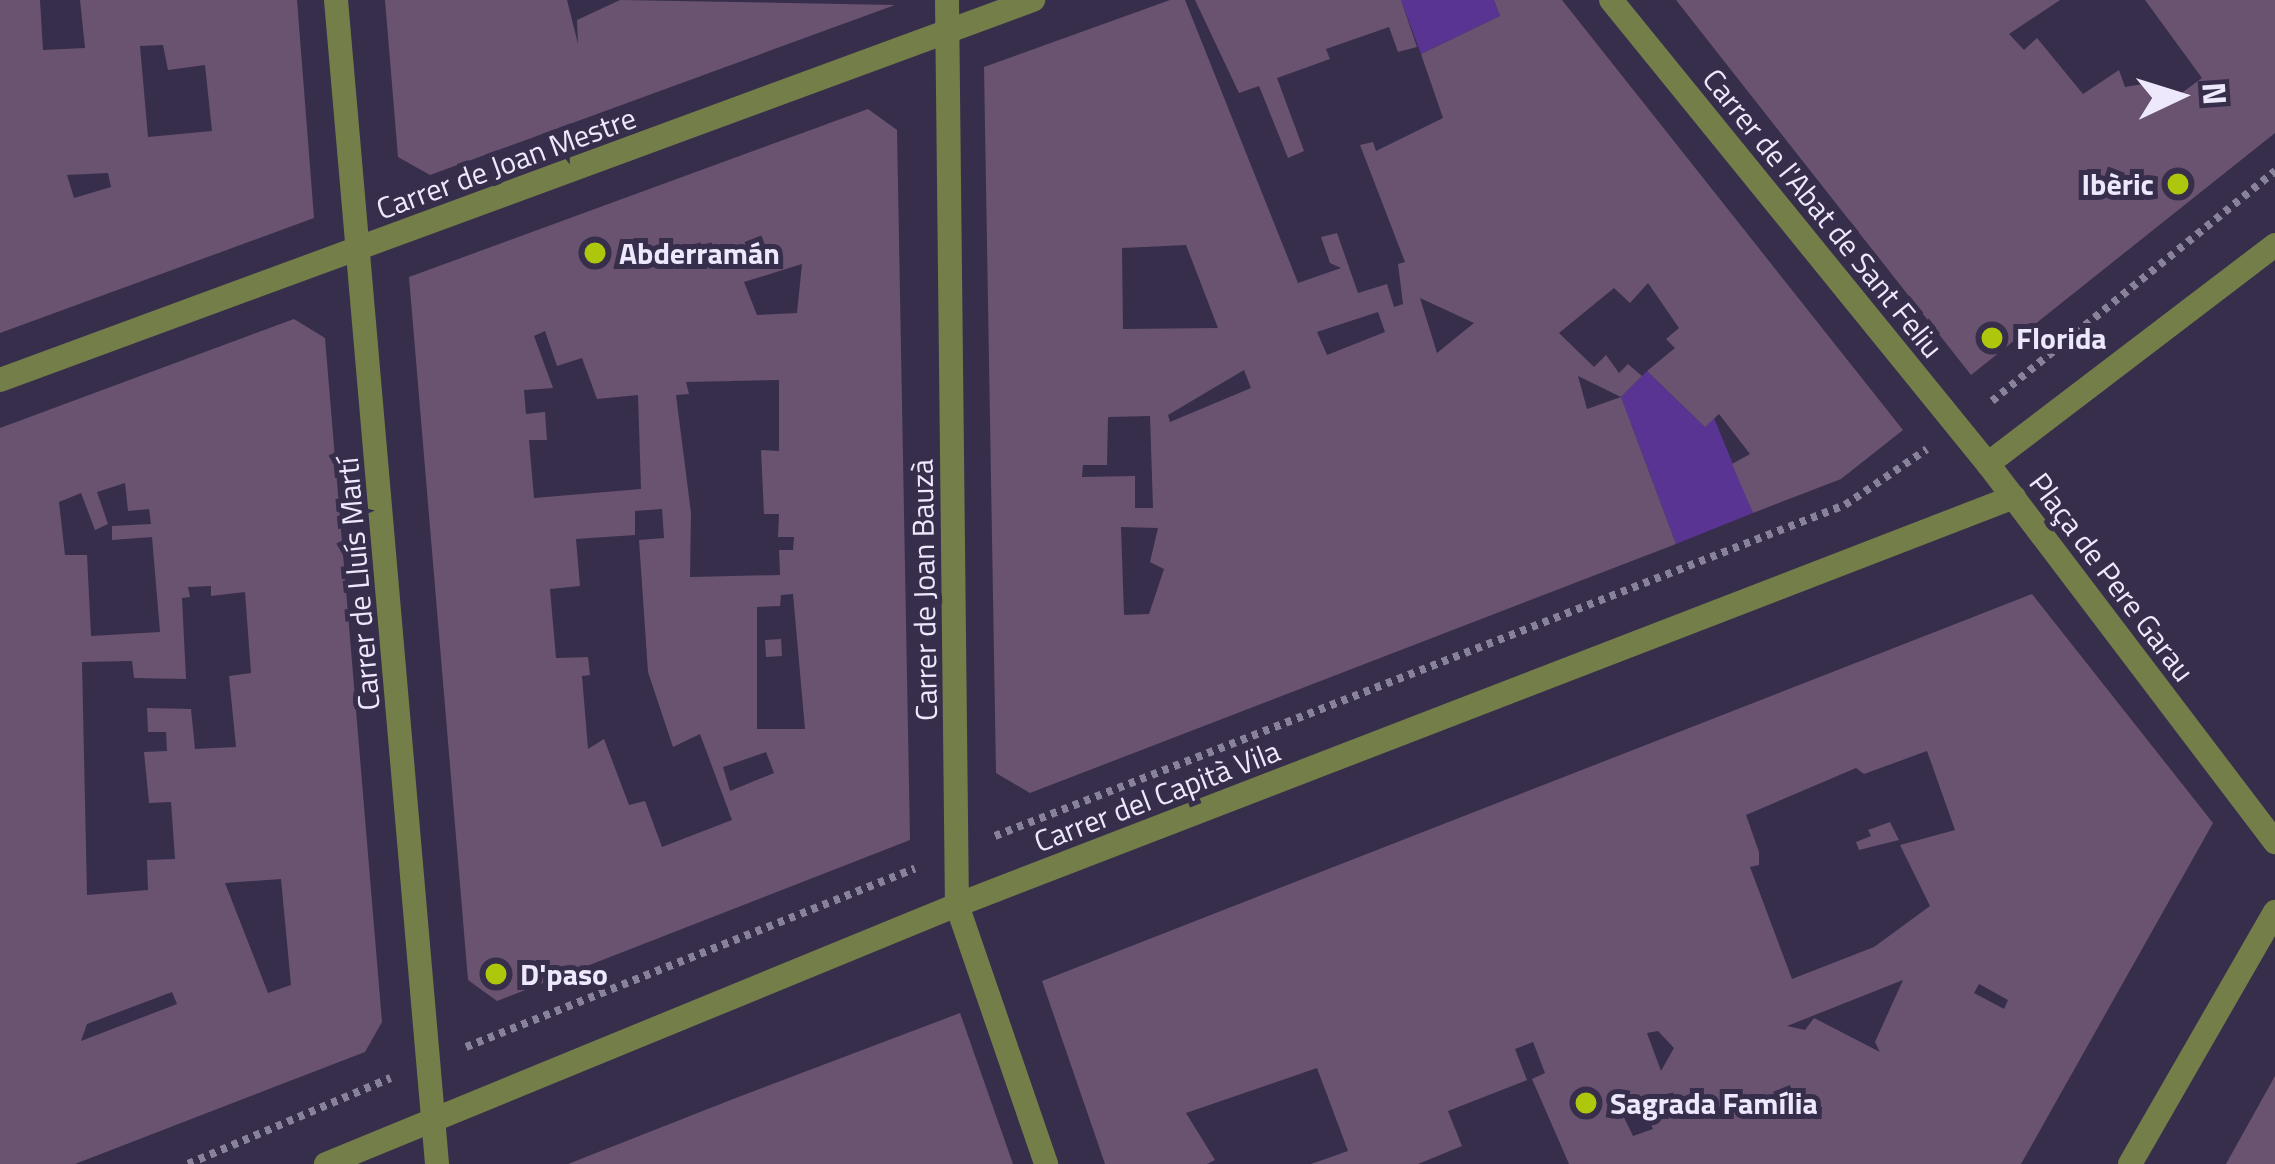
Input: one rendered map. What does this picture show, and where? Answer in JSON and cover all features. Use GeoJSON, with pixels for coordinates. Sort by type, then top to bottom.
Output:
{"type":"FeatureCollection","features":[{"type":"Feature","properties":{"kind":"street","name":"Carrer de Lluís Martí"},"geometry":{"type":"LineString","coordinates":[[336,0],[437,1164]]}},
{"type":"Feature","properties":{"kind":"street","name":"Carrer de Joan Bauzà"},"geometry":{"type":"LineString","coordinates":[[947,0],[957,905],[1046,1164]]}},
{"type":"Feature","properties":{"kind":"street","name":"Carrer de Joan Mestre"},"geometry":{"type":"LineString","coordinates":[[0,380],[1033,0]]}},
{"type":"Feature","properties":{"kind":"street","name":"Carrer de l'Abat de Sant Feliu"},"geometry":{"type":"LineString","coordinates":[[1611,0],[1988,464]]}},
{"type":"Feature","properties":{"kind":"street","name":"Plaça de Pere Garau"},"geometry":{"type":"LineString","coordinates":[[2275,245],[1988,464],[2275,842]]}},
{"type":"Feature","properties":{"kind":"street","name":"Carrer del Capità Vila"},"geometry":{"type":"LineString","coordinates":[[326,1164],[957,905],[2014,497]]}},
{"type":"Feature","properties":{"kind":"street"},"geometry":{"type":"LineString","coordinates":[[2130,1164],[2275,912]]}},
{"type":"Feature","properties":{"kind":"path"},"geometry":{"type":"LineString","coordinates":[[188,1164],[957,851],[1845,505],[1959,428],[2275,171]]}},
{"type":"Feature","properties":{"kind":"shaded area"},"geometry":{"type":"Polygon","coordinates":[[[1401,0],[1494,0],[1500,16],[1421,54],[1401,0]]]}},
{"type":"Feature","properties":{"kind":"shaded area"},"geometry":{"type":"Polygon","coordinates":[[[1647,371],[1704,426],[1714,418],[1753,513],[1676,544],[1621,397],[1647,371]]]}},
{"type":"Feature","properties":{"kind":"building"},"geometry":{"type":"Polygon","coordinates":[[[0,0],[40,0],[43,50],[85,48],[80,0],[297,0],[314,218],[0,333],[0,0]],[[163,45],[140,46],[148,137],[212,131],[205,65],[168,70],[163,45]],[[108,173],[67,175],[74,198],[111,187],[108,173]]]}},
{"type":"Feature","properties":{"kind":"building"},"geometry":{"type":"Polygon","coordinates":[[[385,0],[567,0],[578,44],[577,20],[620,0],[895,5],[430,175],[398,157],[385,0]]]}},
{"type":"Feature","properties":{"kind":"building"},"geometry":{"type":"Polygon","coordinates":[[[1170,0],[1185,0],[1298,283],[1341,268],[1330,263],[1321,237],[1337,233],[1358,293],[1387,284],[1394,307],[1403,304],[1398,264],[1405,262],[1360,145],[1373,142],[1376,151],[1443,118],[1421,54],[1500,16],[1494,0],[1562,0],[1903,430],[1841,479],[1753,513],[1732,464],[1750,454],[1719,414],[1705,427],[1647,371],[1675,348],[1666,339],[1679,328],[1648,283],[1630,303],[1614,288],[1559,333],[1594,367],[1606,355],[1619,373],[1628,364],[1642,376],[1621,397],[1676,544],[1030,793],[996,773],[984,67],[1170,0]],[[1186,245],[1122,248],[1123,329],[1218,328],[1186,245]],[[1420,298],[1437,353],[1474,323],[1420,298]],[[1378,312],[1317,332],[1327,355],[1385,332],[1378,312]],[[1244,370],[1168,415],[1170,422],[1251,388],[1244,370]],[[1578,376],[1587,409],[1621,397],[1578,376]],[[1150,416],[1108,417],[1107,465],[1083,465],[1082,477],[1135,476],[1135,508],[1153,508],[1150,416]],[[1121,527],[1124,615],[1149,614],[1164,569],[1150,562],[1158,528],[1121,527]]]}},
{"type":"Feature","properties":{"kind":"building"},"geometry":{"type":"Polygon","coordinates":[[[1195,0],[1401,0],[1417,47],[1398,52],[1389,27],[1326,49],[1330,59],[1277,78],[1304,151],[1288,158],[1259,86],[1239,93],[1195,0]]]}},
{"type":"Feature","properties":{"kind":"building"},"geometry":{"type":"Polygon","coordinates":[[[1676,0],[2060,0],[2009,34],[2024,50],[2037,38],[2083,94],[2119,70],[2125,87],[2143,84],[2168,103],[2202,78],[2145,0],[2275,0],[2275,133],[1971,375],[1676,0]]]}},
{"type":"Feature","properties":{"kind":"building"},"geometry":{"type":"Polygon","coordinates":[[[868,109],[897,130],[910,840],[497,1001],[468,980],[409,277],[868,109]],[[802,264],[744,282],[757,315],[797,313],[802,264]],[[545,331],[534,336],[553,388],[524,390],[526,414],[545,412],[547,440],[529,440],[534,498],[641,489],[638,395],[597,399],[582,358],[557,366],[545,331]],[[779,380],[686,382],[689,394],[676,395],[691,513],[690,577],[780,575],[779,550],[793,550],[794,537],[778,537],[779,514],[764,514],[761,450],[779,451],[779,380]],[[662,509],[635,511],[635,535],[576,539],[580,586],[550,589],[556,658],[588,657],[590,675],[582,676],[588,749],[604,739],[629,805],[645,801],[662,847],[732,820],[700,734],[673,747],[648,672],[639,540],[664,538],[662,509]],[[793,594],[781,595],[780,606],[757,607],[757,729],[805,729],[793,594]],[[766,752],[723,767],[730,791],[774,773],[766,752]]]}},
{"type":"Feature","properties":{"kind":"building"},"geometry":{"type":"Polygon","coordinates":[[[294,319],[325,338],[382,1022],[365,1052],[75,1164],[0,1164],[0,428],[294,319]],[[125,483],[97,492],[108,524],[95,530],[81,493],[59,502],[65,555],[87,555],[91,636],[160,632],[152,537],[112,540],[112,526],[151,524],[149,509],[128,511],[125,483]],[[211,586],[188,587],[190,597],[182,598],[186,679],[134,678],[132,661],[82,662],[87,895],[148,890],[147,860],[175,859],[171,802],[149,803],[144,752],[167,751],[166,732],[148,732],[147,708],[191,709],[195,749],[236,747],[229,676],[251,673],[245,592],[211,596],[211,586]],[[281,879],[225,883],[268,993],[291,985],[281,879]],[[172,992],[87,1024],[81,1041],[177,1004],[172,992]]]}},
{"type":"Feature","properties":{"kind":"building"},"geometry":{"type":"Polygon","coordinates":[[[2032,594],[2213,823],[2021,1164],[1569,1164],[1532,1079],[1545,1073],[1533,1042],[1515,1049],[1527,1080],[1448,1111],[1462,1146],[1418,1164],[1311,1164],[1348,1151],[1317,1068],[1186,1113],[1215,1160],[1207,1164],[1105,1164],[1042,981],[2032,594]],[[1927,751],[1864,774],[1856,768],[1746,815],[1759,852],[1759,865],[1750,867],[1792,979],[1874,947],[1930,906],[1900,845],[1955,830],[1927,751]],[[1903,980],[1787,1026],[1805,1030],[1814,1018],[1880,1052],[1875,1042],[1903,980]],[[1979,984],[1974,993],[2004,1009],[2008,1000],[1979,984]],[[1658,1031],[1647,1033],[1661,1071],[1674,1048],[1658,1031]],[[1640,1098],[1619,1107],[1633,1136],[1653,1129],[1640,1098]]]}},
{"type":"Feature","properties":{"kind":"building"},"geometry":{"type":"Polygon","coordinates":[[[781,639],[782,656],[766,657],[765,640],[781,639]]]}},
{"type":"Feature","properties":{"kind":"building"},"geometry":{"type":"Polygon","coordinates":[[[1890,822],[1899,840],[1859,850],[1856,842],[1871,836],[1868,830],[1890,822]]]}},
{"type":"Feature","properties":{"kind":"building"},"geometry":{"type":"Polygon","coordinates":[[[960,1013],[1013,1164],[568,1164],[728,1101],[960,1013]]]}},
{"type":"Feature","properties":{"kind":"building"},"geometry":{"type":"Polygon","coordinates":[[[2275,1076],[2275,1164],[2226,1164],[2275,1076]]]}},
{"type":"Feature","properties":{"kind":"place","name":"Ibèric"},"geometry":{"type":"Point","coordinates":[2178,184]}},
{"type":"Feature","properties":{"kind":"place","name":"Abderramán"},"geometry":{"type":"Point","coordinates":[595,253]}},
{"type":"Feature","properties":{"kind":"place","name":"Florida"},"geometry":{"type":"Point","coordinates":[1992,338]}},
{"type":"Feature","properties":{"kind":"place","name":"D'paso"},"geometry":{"type":"Point","coordinates":[496,974]}},
{"type":"Feature","properties":{"kind":"place","name":"Sagrada Família"},"geometry":{"type":"Point","coordinates":[1586,1103]}}]}
